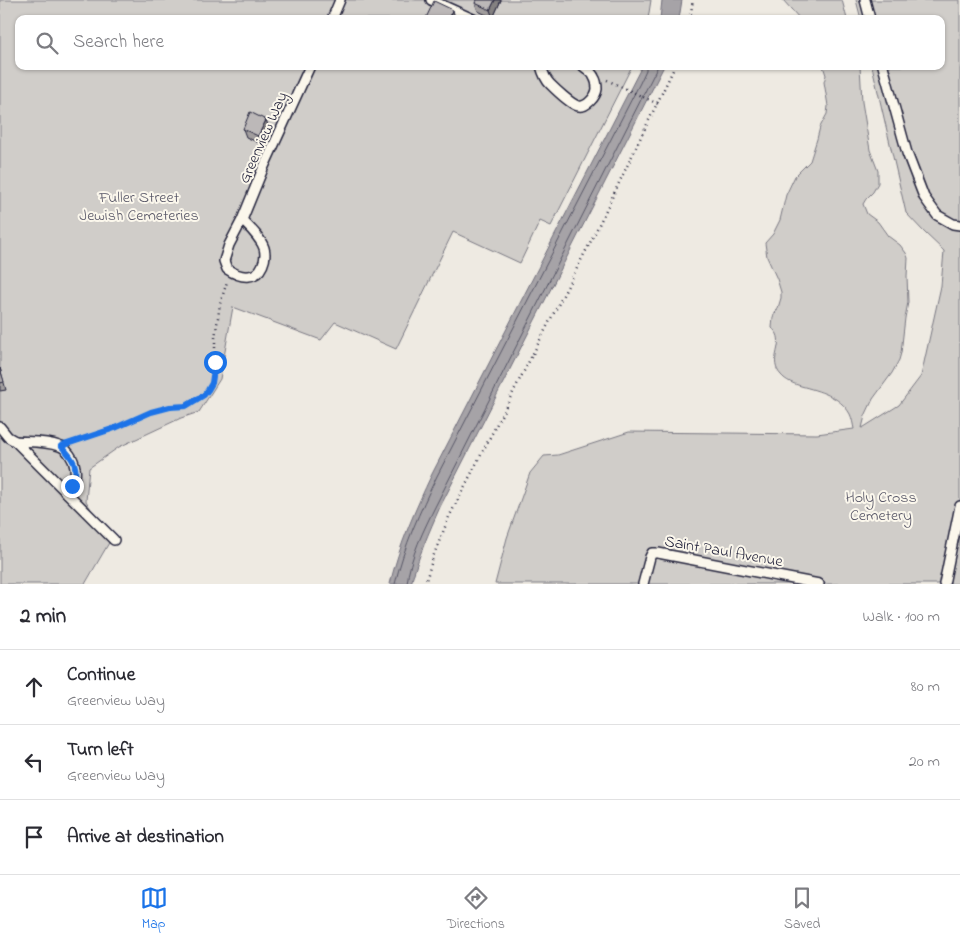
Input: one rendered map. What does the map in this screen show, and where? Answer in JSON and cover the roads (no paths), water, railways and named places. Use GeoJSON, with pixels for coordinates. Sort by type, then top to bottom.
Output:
{"type":"FeatureCollection","features":[{"type":"Feature","properties":{"kind":"lane"},"geometry":{"type":"LineString","coordinates":[[334,15],[340,0]]}},
{"type":"Feature","properties":{"kind":"lane"},"geometry":{"type":"LineString","coordinates":[[430,0],[464,15]]}},
{"type":"Feature","properties":{"kind":"lane"},"geometry":{"type":"LineString","coordinates":[[865,0],[869,15]]}},
{"type":"Feature","properties":{"kind":"lane","name":"Greenview Way"},"geometry":{"type":"LineString","coordinates":[[242,220],[261,241],[265,255],[264,263],[260,269],[254,275],[249,276],[227,269],[224,261],[229,245],[242,220],[308,70]]}},
{"type":"Feature","properties":{"kind":"lane"},"geometry":{"type":"LineString","coordinates":[[542,70],[549,83],[570,102],[578,106],[590,102],[595,96],[597,89],[594,76],[587,70]]}},
{"type":"Feature","properties":{"kind":"lane"},"geometry":{"type":"LineString","coordinates":[[884,70],[906,153],[924,197],[937,215],[960,226]]}},
{"type":"Feature","properties":{"kind":"lane"},"geometry":{"type":"LineString","coordinates":[[0,427],[114,540]]}},
{"type":"Feature","properties":{"kind":"lane"},"geometry":{"type":"LineString","coordinates":[[15,442],[46,443],[61,446],[70,455],[75,464],[76,471],[72,486],[65,492]]}},
{"type":"Feature","properties":{"kind":"lane"},"geometry":{"type":"LineString","coordinates":[[944,584],[960,506]]}},
{"type":"Feature","properties":{"kind":"lane","name":"Saint Paul Avenue"},"geometry":{"type":"LineString","coordinates":[[643,584],[650,557],[652,553],[658,552],[776,580],[819,584]]}},
{"type":"Feature","properties":{"kind":"water"},"geometry":{"type":"Polygon","coordinates":[[[662,0],[682,0],[680,15],[660,15],[662,0]]]}},
{"type":"Feature","properties":{"kind":"water"},"geometry":{"type":"Polygon","coordinates":[[[640,70],[662,70],[440,507],[420,554],[411,584],[390,584],[408,528],[432,474],[640,70]]]}},
{"type":"Feature","properties":{"kind":"park label","name":"Fuller Street Jewish Cemeteries"},"geometry":{"type":"Point","coordinates":[139,205]}},
{"type":"Feature","properties":{"kind":"park label","name":"Holy Cross Cemetery"},"geometry":{"type":"Point","coordinates":[881,505]}}]}
